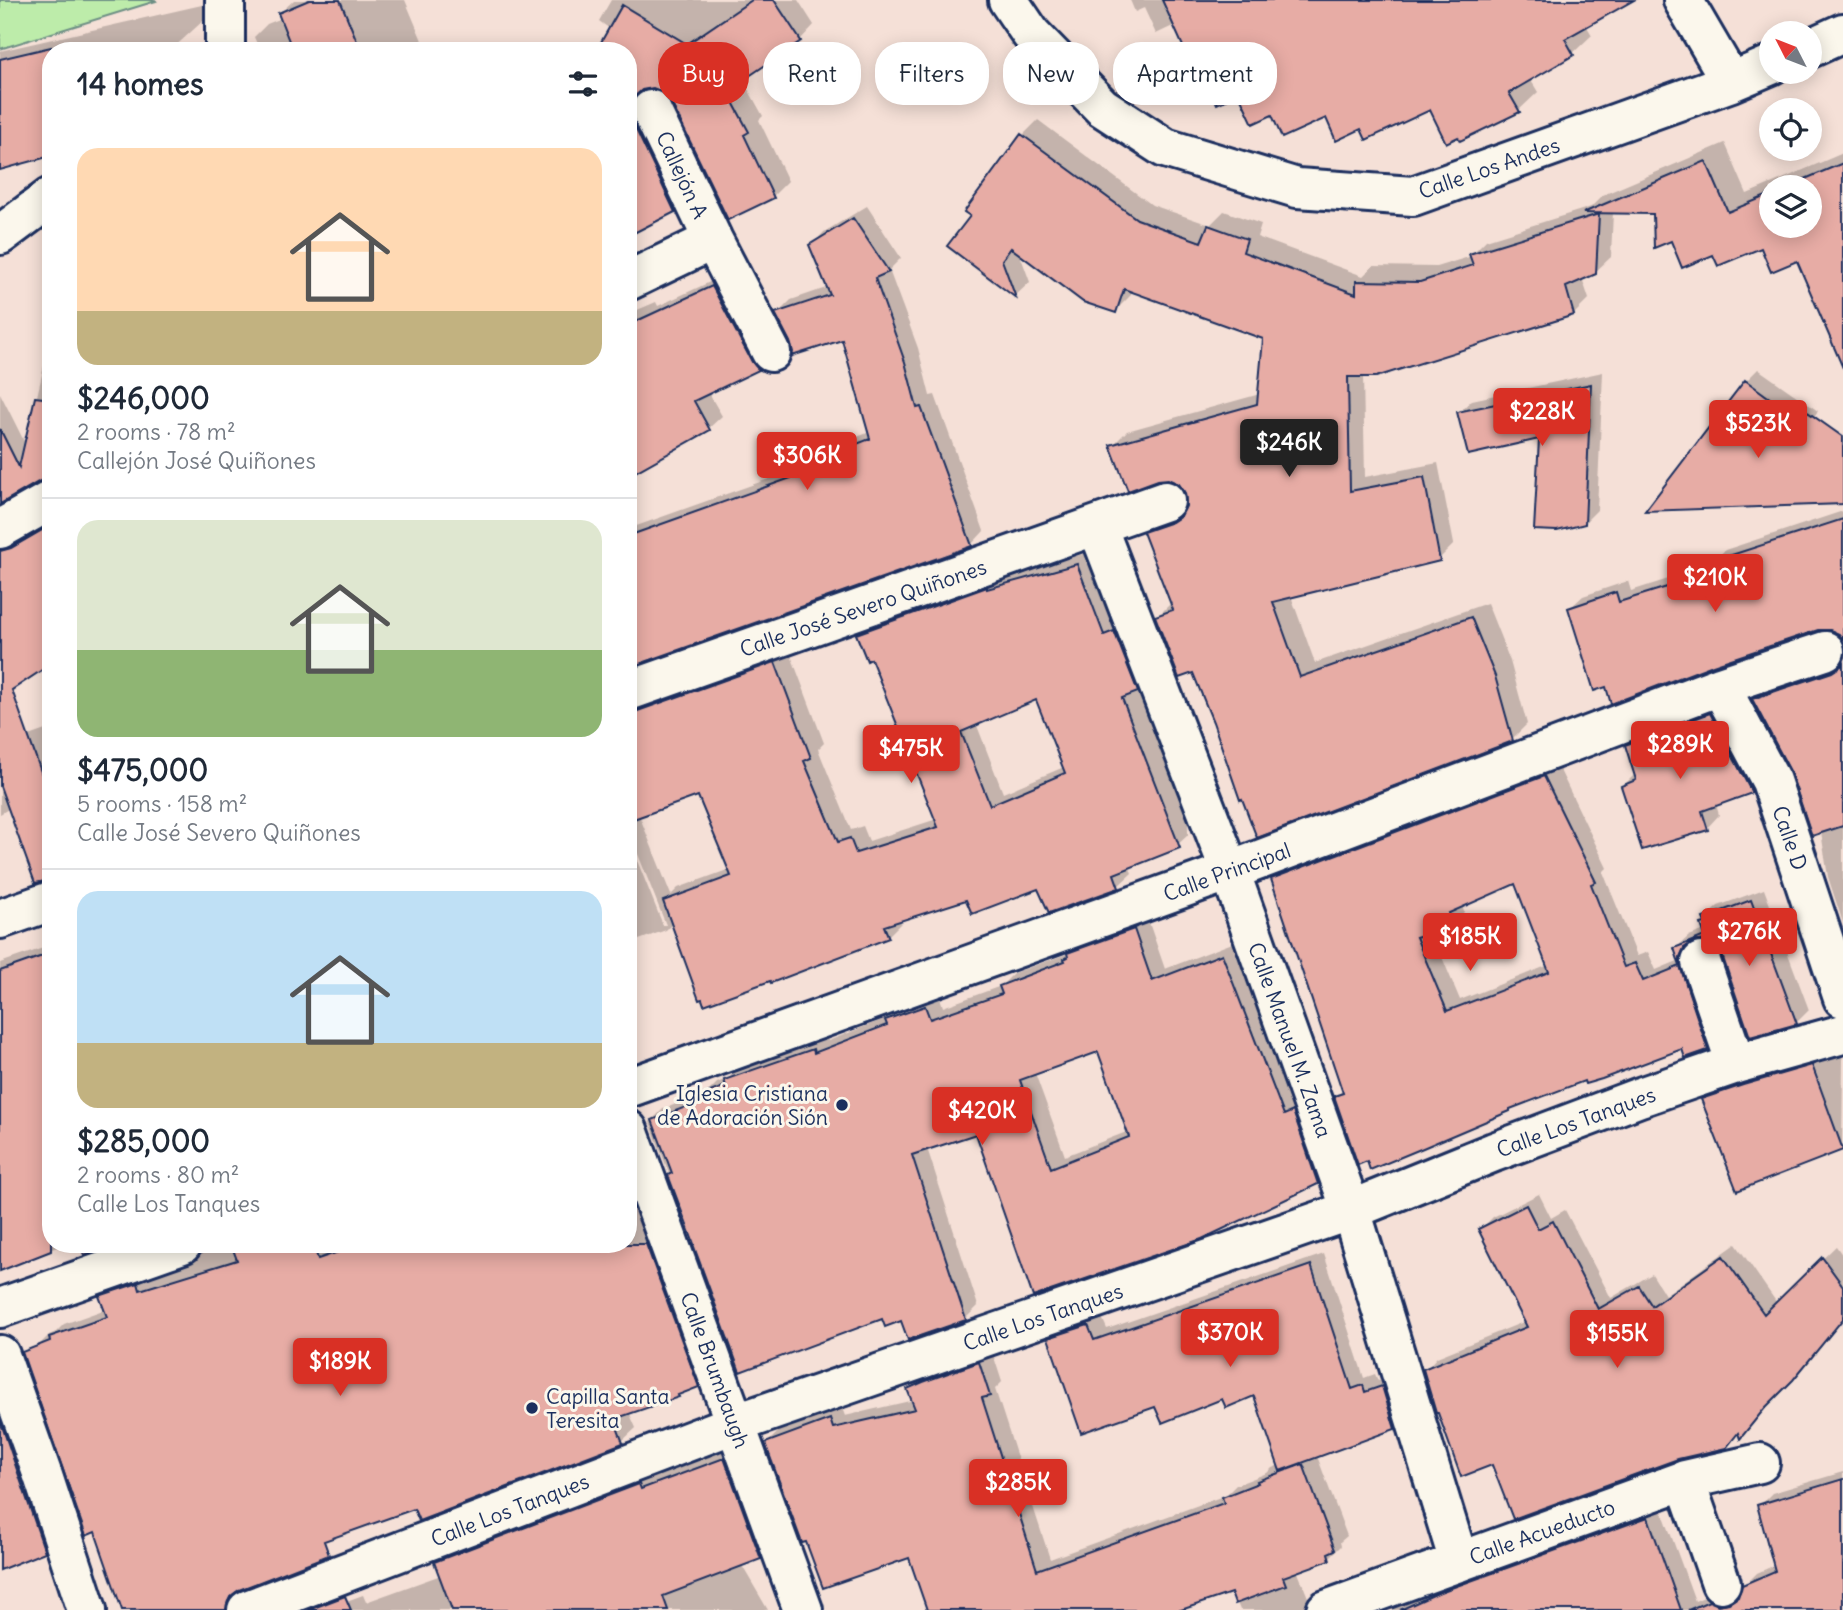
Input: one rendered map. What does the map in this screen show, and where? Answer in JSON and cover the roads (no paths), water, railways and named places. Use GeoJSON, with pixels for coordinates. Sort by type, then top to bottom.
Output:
{"type":"FeatureCollection","features":[{"type":"Feature","properties":{"kind":"street"},"geometry":{"type":"LineString","coordinates":[[225,0],[225,42]]}},
{"type":"Feature","properties":{"kind":"street","name":"Calle Los Andes"},"geometry":{"type":"LineString","coordinates":[[1008,0],[1031,34],[1102,107],[1165,148],[1297,188],[1413,196],[1759,70]]}},
{"type":"Feature","properties":{"kind":"street"},"geometry":{"type":"LineString","coordinates":[[1683,0],[1731,82]]}},
{"type":"Feature","properties":{"kind":"street"},"geometry":{"type":"LineString","coordinates":[[1822,43],[1843,33]]}},
{"type":"Feature","properties":{"kind":"street","name":"Callejón A"},"geometry":{"type":"LineString","coordinates":[[651,110],[713,240],[771,352]]}},
{"type":"Feature","properties":{"kind":"street"},"geometry":{"type":"LineString","coordinates":[[0,235],[42,204]]}},
{"type":"Feature","properties":{"kind":"street","name":"Callejón A"},"geometry":{"type":"LineString","coordinates":[[637,277],[713,240]]}},
{"type":"Feature","properties":{"kind":"street","name":"Calle José Severo Quiñones"},"geometry":{"type":"LineString","coordinates":[[637,688],[1165,501]]}},
{"type":"Feature","properties":{"kind":"street"},"geometry":{"type":"LineString","coordinates":[[0,529],[42,505]]}},
{"type":"Feature","properties":{"kind":"street","name":"Calle Manuel M. Zama"},"geometry":{"type":"LineString","coordinates":[[1097,526],[1230,872],[1350,1210],[1459,1562]]}},
{"type":"Feature","properties":{"kind":"street","name":"Calle Principal"},"geometry":{"type":"LineString","coordinates":[[637,1085],[1230,872],[1720,686],[1825,651]]}},
{"type":"Feature","properties":{"kind":"street","name":"Calle D"},"geometry":{"type":"LineString","coordinates":[[1720,686],[1771,781],[1843,998]]}},
{"type":"Feature","properties":{"kind":"street"},"geometry":{"type":"LineString","coordinates":[[0,919],[42,904]]}},
{"type":"Feature","properties":{"kind":"street"},"geometry":{"type":"LineString","coordinates":[[1701,962],[1736,1064]]}},
{"type":"Feature","properties":{"kind":"street","name":"Calle Los Tanques"},"geometry":{"type":"LineString","coordinates":[[247,1610],[734,1424],[1350,1210],[1566,1124],[1736,1064],[1843,1034]]}},
{"type":"Feature","properties":{"kind":"street","name":"Calle Brumbaugh"},"geometry":{"type":"LineString","coordinates":[[637,1155],[803,1610]]}},
{"type":"Feature","properties":{"kind":"street"},"geometry":{"type":"LineString","coordinates":[[0,1308],[156,1253]]}},
{"type":"Feature","properties":{"kind":"street"},"geometry":{"type":"LineString","coordinates":[[0,1355],[87,1610]]}},
{"type":"Feature","properties":{"kind":"street","name":"Calle Acueducto"},"geometry":{"type":"LineString","coordinates":[[1326,1610],[1685,1480],[1760,1463]]}},
{"type":"Feature","properties":{"kind":"street"},"geometry":{"type":"LineString","coordinates":[[1685,1480],[1721,1583]]}},
{"type":"Feature","properties":{"kind":"place","name":"Iglesia Cristiana de Adoración Sión"},"geometry":{"type":"Point","coordinates":[842,1105]}},
{"type":"Feature","properties":{"kind":"place","name":"Capilla Santa Teresita"},"geometry":{"type":"Point","coordinates":[532,1408]}}]}
